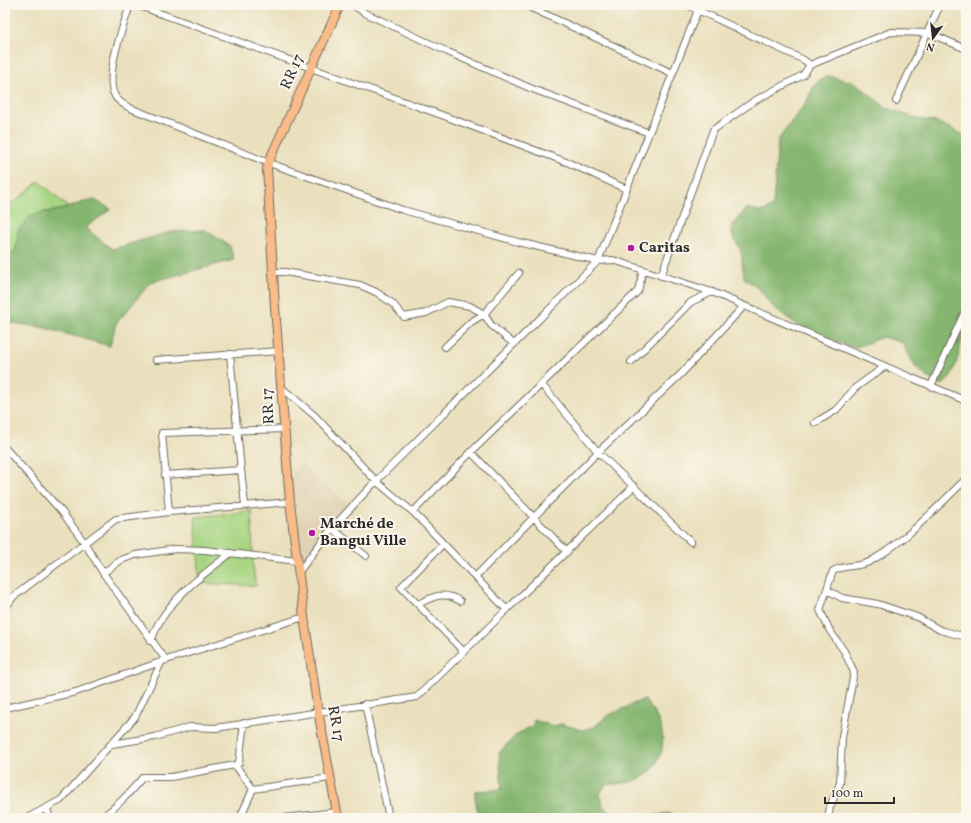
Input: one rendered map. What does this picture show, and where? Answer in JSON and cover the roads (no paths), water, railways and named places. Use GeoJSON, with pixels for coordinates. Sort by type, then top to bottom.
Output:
{"type":"FeatureCollection","features":[{"type":"Feature","properties":{"kind":"main road","name":"RR 17"},"geometry":{"type":"LineString","coordinates":[[337,815],[318,711],[298,573],[290,502],[267,168],[340,5]]}},
{"type":"Feature","properties":{"kind":"street"},"geometry":{"type":"LineString","coordinates":[[130,5],[115,50],[111,77],[114,94],[130,108],[268,163],[403,210],[518,242],[598,261],[613,260],[712,292],[966,402]]}},
{"type":"Feature","properties":{"kind":"street"},"geometry":{"type":"LineString","coordinates":[[137,5],[447,117],[569,163],[626,189]]}},
{"type":"Feature","properties":{"kind":"street"},"geometry":{"type":"LineString","coordinates":[[353,5],[365,13],[448,52],[530,88],[649,133]]}},
{"type":"Feature","properties":{"kind":"street"},"geometry":{"type":"LineString","coordinates":[[525,5],[672,73]]}},
{"type":"Feature","properties":{"kind":"street"},"geometry":{"type":"LineString","coordinates":[[687,5],[699,8],[804,60],[810,65]]}},
{"type":"Feature","properties":{"kind":"street"},"geometry":{"type":"LineString","coordinates":[[896,101],[929,32],[940,5]]}},
{"type":"Feature","properties":{"kind":"street"},"geometry":{"type":"LineString","coordinates":[[298,573],[332,528],[376,481],[598,261],[699,8]]}},
{"type":"Feature","properties":{"kind":"street"},"geometry":{"type":"LineString","coordinates":[[661,276],[713,130],[754,101],[803,75],[810,65],[891,32],[929,32],[966,48]]}},
{"type":"Feature","properties":{"kind":"street"},"geometry":{"type":"LineString","coordinates":[[412,512],[471,452],[638,291],[643,270]]}},
{"type":"Feature","properties":{"kind":"street"},"geometry":{"type":"LineString","coordinates":[[273,272],[286,272],[360,285],[376,292],[392,303],[404,317],[426,313],[448,302],[470,306],[484,314],[491,325],[514,344]]}},
{"type":"Feature","properties":{"kind":"street"},"geometry":{"type":"LineString","coordinates":[[445,347],[471,322],[484,314],[519,273]]}},
{"type":"Feature","properties":{"kind":"street"},"geometry":{"type":"LineString","coordinates":[[630,362],[691,302],[712,292]]}},
{"type":"Feature","properties":{"kind":"street"},"geometry":{"type":"LineString","coordinates":[[475,577],[598,452],[681,374],[744,307]]}},
{"type":"Feature","properties":{"kind":"street"},"geometry":{"type":"LineString","coordinates":[[931,386],[966,308]]}},
{"type":"Feature","properties":{"kind":"street"},"geometry":{"type":"LineString","coordinates":[[156,360],[279,351]]}},
{"type":"Feature","properties":{"kind":"street"},"geometry":{"type":"LineString","coordinates":[[230,354],[245,505]]}},
{"type":"Feature","properties":{"kind":"street"},"geometry":{"type":"LineString","coordinates":[[815,423],[836,410],[855,388],[884,366]]}},
{"type":"Feature","properties":{"kind":"street"},"geometry":{"type":"LineString","coordinates":[[542,385],[598,452],[691,542]]}},
{"type":"Feature","properties":{"kind":"street"},"geometry":{"type":"LineString","coordinates":[[282,388],[315,416],[376,481],[412,512],[506,609]]}},
{"type":"Feature","properties":{"kind":"street"},"geometry":{"type":"LineString","coordinates":[[169,512],[162,433],[284,429]]}},
{"type":"Feature","properties":{"kind":"street"},"geometry":{"type":"LineString","coordinates":[[5,448],[62,512],[164,660]]}},
{"type":"Feature","properties":{"kind":"street"},"geometry":{"type":"LineString","coordinates":[[471,452],[567,552]]}},
{"type":"Feature","properties":{"kind":"street"},"geometry":{"type":"LineString","coordinates":[[165,475],[241,470]]}},
{"type":"Feature","properties":{"kind":"street"},"geometry":{"type":"LineString","coordinates":[[828,818],[830,807],[840,783],[842,737],[854,672],[844,651],[830,631],[820,610],[833,571],[840,567],[862,565],[870,562],[908,535],[966,479]]}},
{"type":"Feature","properties":{"kind":"street"},"geometry":{"type":"LineString","coordinates":[[112,744],[155,737],[187,727],[216,728],[318,711],[417,697],[634,486]]}},
{"type":"Feature","properties":{"kind":"street"},"geometry":{"type":"LineString","coordinates":[[5,609],[13,597],[116,518],[290,502]]}},
{"type":"Feature","properties":{"kind":"street"},"geometry":{"type":"LineString","coordinates":[[332,528],[366,556]]}},
{"type":"Feature","properties":{"kind":"street"},"geometry":{"type":"LineString","coordinates":[[443,544],[401,587],[463,651]]}},
{"type":"Feature","properties":{"kind":"street"},"geometry":{"type":"LineString","coordinates":[[103,573],[121,560],[135,555],[176,549],[205,550],[297,561]]}},
{"type":"Feature","properties":{"kind":"street"},"geometry":{"type":"LineString","coordinates":[[151,641],[159,622],[177,597],[196,579],[230,554]]}},
{"type":"Feature","properties":{"kind":"street"},"geometry":{"type":"LineString","coordinates":[[827,590],[842,598],[878,604],[910,615],[940,630],[966,637]]}},
{"type":"Feature","properties":{"kind":"street"},"geometry":{"type":"LineString","coordinates":[[418,604],[430,597],[440,595],[452,596],[460,601]]}},
{"type":"Feature","properties":{"kind":"street"},"geometry":{"type":"LineString","coordinates":[[5,708],[76,692],[164,660],[304,617]]}},
{"type":"Feature","properties":{"kind":"street"},"geometry":{"type":"LineString","coordinates":[[27,818],[47,809],[63,798],[112,744],[136,716],[164,660]]}},
{"type":"Feature","properties":{"kind":"street"},"geometry":{"type":"LineString","coordinates":[[365,704],[388,818]]}},
{"type":"Feature","properties":{"kind":"street"},"geometry":{"type":"LineString","coordinates":[[101,818],[112,810],[133,790],[143,777],[171,778],[235,766],[239,763],[244,723]]}},
{"type":"Feature","properties":{"kind":"street"},"geometry":{"type":"LineString","coordinates":[[235,766],[253,789]]}},
{"type":"Feature","properties":{"kind":"street"},"geometry":{"type":"LineString","coordinates":[[253,789],[330,778]]}},
{"type":"Feature","properties":{"kind":"street"},"geometry":{"type":"LineString","coordinates":[[240,818],[253,789]]}},
{"type":"Feature","properties":{"kind":"street"},"geometry":{"type":"LineString","coordinates":[[47,809],[50,818]]}},
{"type":"Feature","properties":{"kind":"street"},"geometry":{"type":"LineString","coordinates":[[283,818],[337,815]]}},
{"type":"Feature","properties":{"kind":"place","name":"Caritas"},"geometry":{"type":"Point","coordinates":[631,248]}},
{"type":"Feature","properties":{"kind":"place","name":"Marché de Bangui Ville"},"geometry":{"type":"Point","coordinates":[312,533]}}]}
